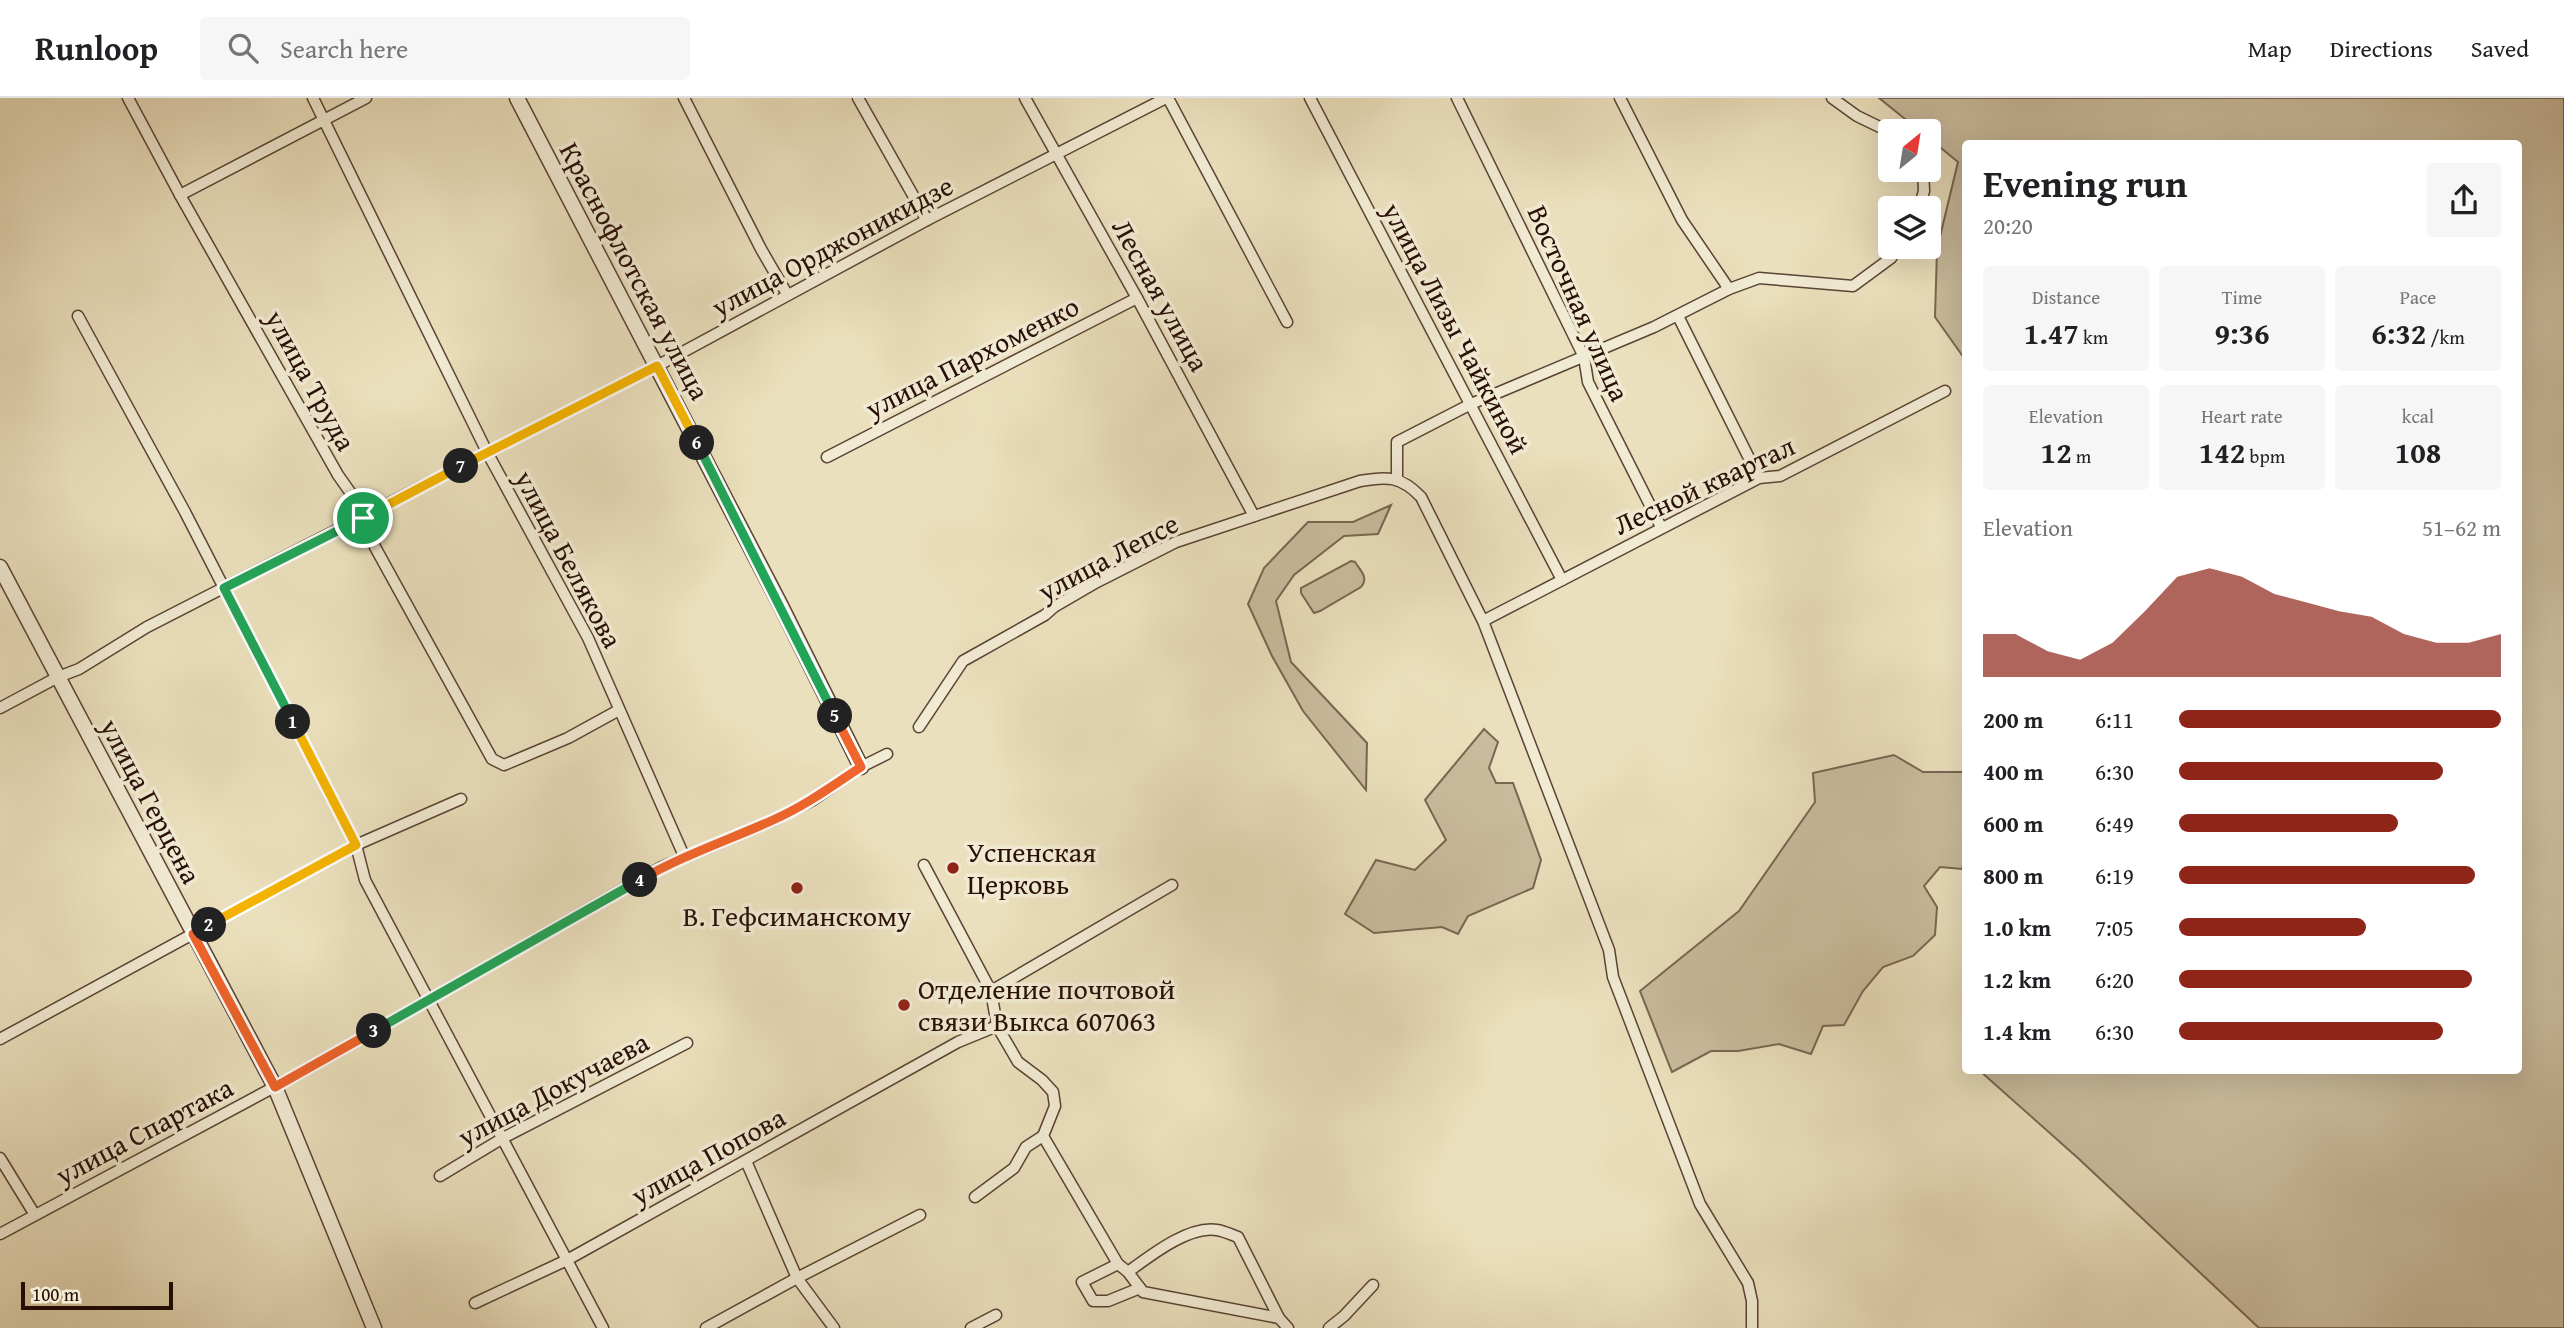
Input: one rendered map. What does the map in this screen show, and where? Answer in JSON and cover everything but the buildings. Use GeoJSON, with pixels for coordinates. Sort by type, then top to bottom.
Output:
{"type":"FeatureCollection","features":[{"type":"Feature","properties":{"kind":"street","name":"улица Труда"},"geometry":{"type":"LineString","coordinates":[[128,98],[338,475],[357,502],[374,547],[492,759],[505,765],[568,738],[619,710]]}},
{"type":"Feature","properties":{"kind":"street","name":"улица Белякова"},"geometry":{"type":"LineString","coordinates":[[313,98],[487,452],[588,638],[684,856]]}},
{"type":"Feature","properties":{"kind":"street"},"geometry":{"type":"LineString","coordinates":[[180,195],[366,98]]}},
{"type":"Feature","properties":{"kind":"street","name":"Краснофлотская улица"},"geometry":{"type":"LineString","coordinates":[[517,98],[781,606],[861,767]]}},
{"type":"Feature","properties":{"kind":"street"},"geometry":{"type":"LineString","coordinates":[[684,98],[761,249],[787,293]]}},
{"type":"Feature","properties":{"kind":"street"},"geometry":{"type":"LineString","coordinates":[[858,98],[927,220]]}},
{"type":"Feature","properties":{"kind":"street","name":"Лесная улица"},"geometry":{"type":"LineString","coordinates":[[1025,98],[1137,298],[1254,516]]}},
{"type":"Feature","properties":{"kind":"street"},"geometry":{"type":"LineString","coordinates":[[1167,98],[1287,322]]}},
{"type":"Feature","properties":{"kind":"street","name":"улица Орджоникидзе"},"geometry":{"type":"LineString","coordinates":[[0,708],[58,677],[79,670],[147,627],[657,366],[787,293],[1167,98]]}},
{"type":"Feature","properties":{"kind":"street","name":"улица Лизы Чайкиной"},"geometry":{"type":"LineString","coordinates":[[1310,98],[1562,580]]}},
{"type":"Feature","properties":{"kind":"street","name":"Восточная улица"},"geometry":{"type":"LineString","coordinates":[[1457,98],[1584,357],[1588,382],[1661,527]]}},
{"type":"Feature","properties":{"kind":"street"},"geometry":{"type":"LineString","coordinates":[[1620,98],[1682,220],[1729,289]]}},
{"type":"Feature","properties":{"kind":"street"},"geometry":{"type":"LineString","coordinates":[[1832,98],[1857,116],[1878,126]]}},
{"type":"Feature","properties":{"kind":"street"},"geometry":{"type":"LineString","coordinates":[[1752,1328],[1752,1301],[1748,1283],[1700,1205],[1613,977],[1609,950],[1483,621],[1421,497],[1396,479],[1397,442],[1471,404],[1678,316],[1729,289],[1759,278],[1853,286],[1890,259]]}},
{"type":"Feature","properties":{"kind":"street","name":"улица Пархоменко"},"geometry":{"type":"LineString","coordinates":[[827,457],[1137,298]]}},
{"type":"Feature","properties":{"kind":"street"},"geometry":{"type":"LineString","coordinates":[[78,316],[224,588],[356,845],[365,880],[603,1328]]}},
{"type":"Feature","properties":{"kind":"street"},"geometry":{"type":"LineString","coordinates":[[1678,316],[1759,478]]}},
{"type":"Feature","properties":{"kind":"street","name":"Лесной квартал"},"geometry":{"type":"LineString","coordinates":[[1483,621],[1759,478],[1780,476],[1945,391]]}},
{"type":"Feature","properties":{"kind":"street","name":"улица Лепсе"},"geometry":{"type":"LineString","coordinates":[[919,727],[963,661],[1141,558],[1176,542],[1360,481],[1396,479]]}},
{"type":"Feature","properties":{"kind":"street","name":"улица Герцена"},"geometry":{"type":"LineString","coordinates":[[0,567],[275,1087],[374,1328]]}},
{"type":"Feature","properties":{"kind":"street"},"geometry":{"type":"LineString","coordinates":[[861,767],[887,754]]}},
{"type":"Feature","properties":{"kind":"street","name":"улица Спартака"},"geometry":{"type":"LineString","coordinates":[[0,1234],[275,1087],[684,856],[784,815],[813,800],[861,767]]}},
{"type":"Feature","properties":{"kind":"street"},"geometry":{"type":"LineString","coordinates":[[0,1040],[356,845],[461,799]]}},
{"type":"Feature","properties":{"kind":"street"},"geometry":{"type":"LineString","coordinates":[[924,865],[991,991],[997,1026],[1018,1062],[1042,1080],[1052,1092],[1055,1106],[1043,1136],[1026,1147],[1014,1168],[975,1197]]}},
{"type":"Feature","properties":{"kind":"street"},"geometry":{"type":"LineString","coordinates":[[991,991],[1172,885]]}},
{"type":"Feature","properties":{"kind":"street","name":"улица Попова"},"geometry":{"type":"LineString","coordinates":[[475,1303],[567,1259],[958,1042],[997,1026]]}},
{"type":"Feature","properties":{"kind":"street","name":"улица Докучаева"},"geometry":{"type":"LineString","coordinates":[[440,1176],[503,1138],[687,1043]]}},
{"type":"Feature","properties":{"kind":"street"},"geometry":{"type":"LineString","coordinates":[[1043,1136],[1118,1264],[1128,1272],[1143,1292],[1279,1318]]}},
{"type":"Feature","properties":{"kind":"street"},"geometry":{"type":"LineString","coordinates":[[0,1158],[35,1215]]}},
{"type":"Feature","properties":{"kind":"street"},"geometry":{"type":"LineString","coordinates":[[746,1161],[797,1278],[834,1328]]}},
{"type":"Feature","properties":{"kind":"street"},"geometry":{"type":"LineString","coordinates":[[706,1328],[920,1215]]}},
{"type":"Feature","properties":{"kind":"street"},"geometry":{"type":"LineString","coordinates":[[1128,1272],[1156,1251],[1185,1235],[1215,1229],[1238,1237],[1279,1318],[1288,1328]]}},
{"type":"Feature","properties":{"kind":"street"},"geometry":{"type":"LineString","coordinates":[[1118,1264],[1082,1282],[1093,1301],[1108,1301],[1140,1288]]}},
{"type":"Feature","properties":{"kind":"street"},"geometry":{"type":"LineString","coordinates":[[1329,1328],[1373,1285]]}},
{"type":"Feature","properties":{"kind":"street"},"geometry":{"type":"LineString","coordinates":[[971,1328],[996,1315]]}},
{"type":"Feature","properties":{"kind":"shaded area"},"geometry":{"type":"Polygon","coordinates":[[[1879,98],[2564,98],[2564,1328],[2259,1328],[2079,1159],[1983,1074],[2522,1074],[2522,140],[1962,140],[1962,355],[1935,317],[1937,259],[1941,259],[1941,232],[1958,162],[1941,148],[1941,119],[1905,119],[1879,98]]]}},
{"type":"Feature","properties":{"kind":"shaded area"},"geometry":{"type":"Polygon","coordinates":[[[1391,505],[1378,534],[1344,536],[1294,575],[1276,601],[1291,662],[1367,743],[1366,790],[1303,711],[1272,656],[1248,604],[1264,568],[1308,522],[1353,522],[1391,505]]]}},
{"type":"Feature","properties":{"kind":"shaded area"},"geometry":{"type":"Polygon","coordinates":[[[1351,561],[1355,562],[1363,574],[1361,587],[1314,613],[1301,593],[1301,588],[1351,561]]]}},
{"type":"Feature","properties":{"kind":"shaded area"},"geometry":{"type":"Polygon","coordinates":[[[1484,729],[1498,742],[1489,768],[1496,783],[1513,783],[1541,860],[1533,888],[1468,916],[1458,934],[1442,927],[1374,933],[1345,914],[1376,860],[1415,870],[1446,840],[1425,800],[1484,729]]]}},
{"type":"Feature","properties":{"kind":"shaded area"},"geometry":{"type":"Polygon","coordinates":[[[1894,755],[1923,772],[1962,772],[1962,869],[1940,867],[1924,886],[1937,907],[1935,935],[1913,956],[1883,967],[1863,991],[1844,1025],[1823,1026],[1811,1054],[1779,1044],[1738,1051],[1711,1051],[1672,1072],[1640,991],[1739,911],[1815,802],[1813,773],[1894,755]]]}},
{"type":"Feature","properties":{"kind":"place","name":"Успенская Церковь"},"geometry":{"type":"Point","coordinates":[953,868]}},
{"type":"Feature","properties":{"kind":"place","name":"В. Гефсиманскому"},"geometry":{"type":"Point","coordinates":[797,888]}},
{"type":"Feature","properties":{"kind":"place","name":"Отделение почтовой связи Выкса 607063"},"geometry":{"type":"Point","coordinates":[904,1005]}},
{"type":"Feature","properties":{"kind":"route"},"geometry":{"type":"LineString","coordinates":[[657,366],[861,767],[813,800],[774,820],[662,867],[275,1087],[193,934],[356,845],[224,588],[363,518],[657,366]]}}]}
